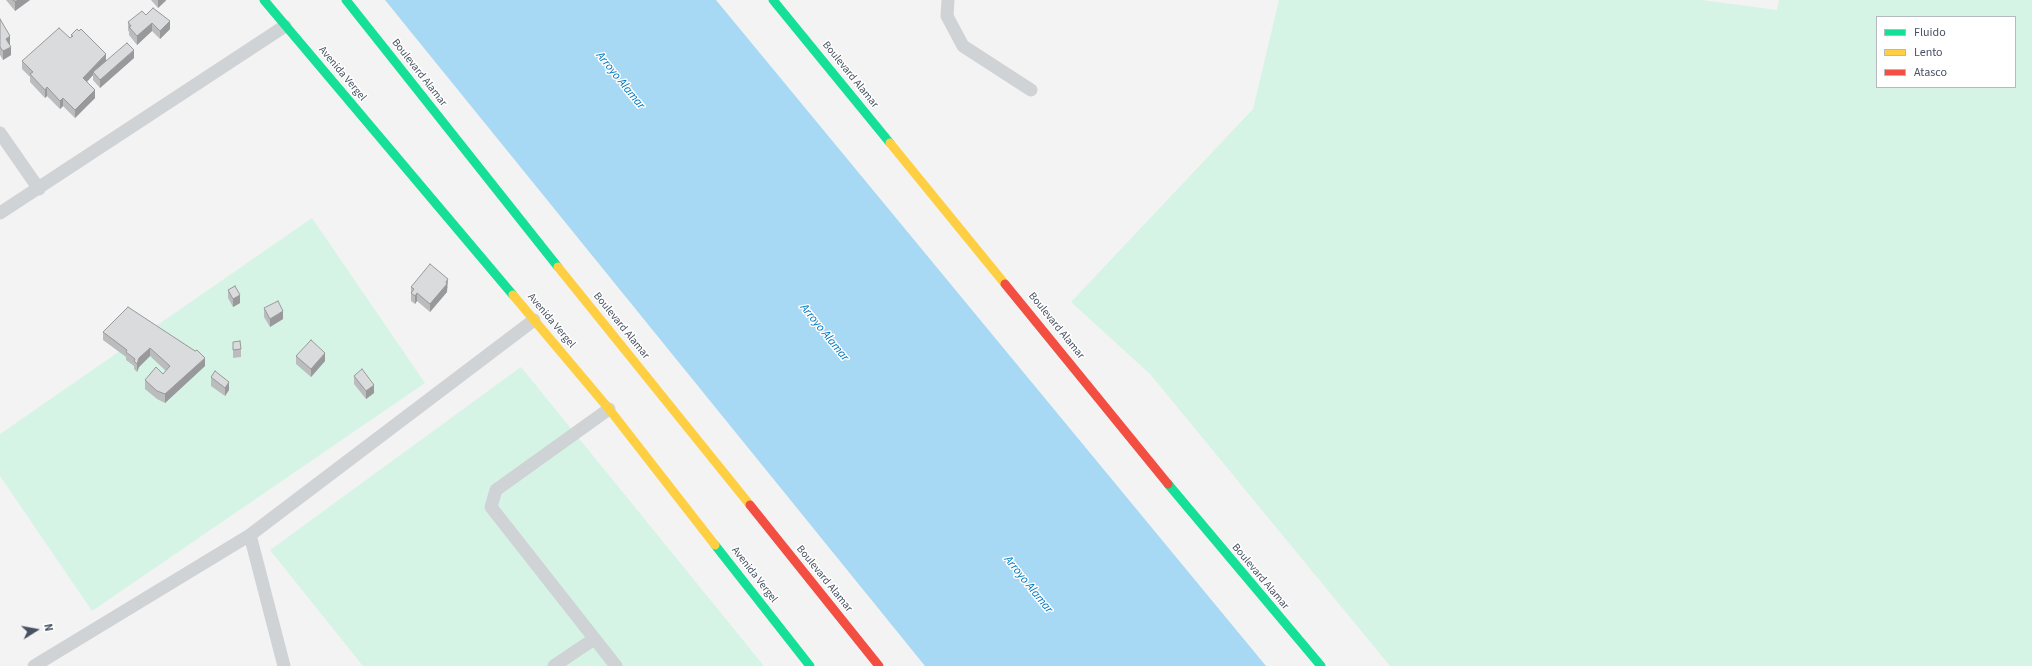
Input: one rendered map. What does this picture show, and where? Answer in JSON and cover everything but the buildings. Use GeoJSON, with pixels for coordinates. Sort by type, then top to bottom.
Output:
{"type":"FeatureCollection","features":[{"type":"Feature","properties":{"kind":"main road","name":"Avenida Vergel"},"geometry":{"type":"LineString","coordinates":[[264,0],[609,409],[810,666]]}},
{"type":"Feature","properties":{"kind":"main road","name":"Boulevard Alamar"},"geometry":{"type":"LineString","coordinates":[[346,0],[511,209],[879,666]]}},
{"type":"Feature","properties":{"kind":"main road","name":"Boulevard Alamar"},"geometry":{"type":"LineString","coordinates":[[773,0],[1232,562],[1321,666]]}},
{"type":"Feature","properties":{"kind":"lane"},"geometry":{"type":"LineString","coordinates":[[948,0],[947,16],[963,46],[1031,90]]}},
{"type":"Feature","properties":{"kind":"lane"},"geometry":{"type":"LineString","coordinates":[[0,214],[285,26]]}},
{"type":"Feature","properties":{"kind":"lane"},"geometry":{"type":"LineString","coordinates":[[0,134],[39,189]]}},
{"type":"Feature","properties":{"kind":"lane"},"geometry":{"type":"LineString","coordinates":[[34,666],[250,535],[534,320]]}},
{"type":"Feature","properties":{"kind":"lane"},"geometry":{"type":"LineString","coordinates":[[609,409],[496,490],[491,507],[616,666]]}},
{"type":"Feature","properties":{"kind":"lane"},"geometry":{"type":"LineString","coordinates":[[250,535],[284,666]]}},
{"type":"Feature","properties":{"kind":"lane"},"geometry":{"type":"LineString","coordinates":[[554,666],[594,639]]}},
{"type":"Feature","properties":{"kind":"green space"},"geometry":{"type":"Polygon","coordinates":[[[1279,0],[1702,0],[1777,10],[1779,0],[2032,0],[2032,666],[1390,666],[1150,374],[1071,302],[1253,109],[1279,0]]]}},
{"type":"Feature","properties":{"kind":"green space"},"geometry":{"type":"Polygon","coordinates":[[[312,218],[425,383],[92,611],[0,476],[0,434],[312,218]]]}},
{"type":"Feature","properties":{"kind":"green space"},"geometry":{"type":"Polygon","coordinates":[[[521,367],[764,666],[363,666],[270,550],[521,367]]]}},
{"type":"Feature","properties":{"kind":"water","name":"Arroyo Alamar"},"geometry":{"type":"Polygon","coordinates":[[[385,0],[716,0],[1266,666],[925,666],[385,0]]]}},
{"type":"Feature","properties":{"kind":"traffic: fast"},"geometry":{"type":"LineString","coordinates":[[264,0],[513,295]]}},
{"type":"Feature","properties":{"kind":"traffic: fast"},"geometry":{"type":"LineString","coordinates":[[346,0],[558,267]]}},
{"type":"Feature","properties":{"kind":"traffic: fast"},"geometry":{"type":"LineString","coordinates":[[773,0],[890,143]]}},
{"type":"Feature","properties":{"kind":"traffic: fast"},"geometry":{"type":"LineString","coordinates":[[1168,484],[1321,666]]}},
{"type":"Feature","properties":{"kind":"traffic: fast"},"geometry":{"type":"LineString","coordinates":[[715,545],[810,666]]}},
{"type":"Feature","properties":{"kind":"traffic: slow"},"geometry":{"type":"LineString","coordinates":[[890,143],[1005,284]]}},
{"type":"Feature","properties":{"kind":"traffic: slow"},"geometry":{"type":"LineString","coordinates":[[558,267],[750,505]]}},
{"type":"Feature","properties":{"kind":"traffic: slow"},"geometry":{"type":"LineString","coordinates":[[513,295],[609,409],[715,545]]}},
{"type":"Feature","properties":{"kind":"traffic: jam"},"geometry":{"type":"LineString","coordinates":[[1005,284],[1168,484]]}},
{"type":"Feature","properties":{"kind":"traffic: jam"},"geometry":{"type":"LineString","coordinates":[[750,505],[879,666]]}}]}
